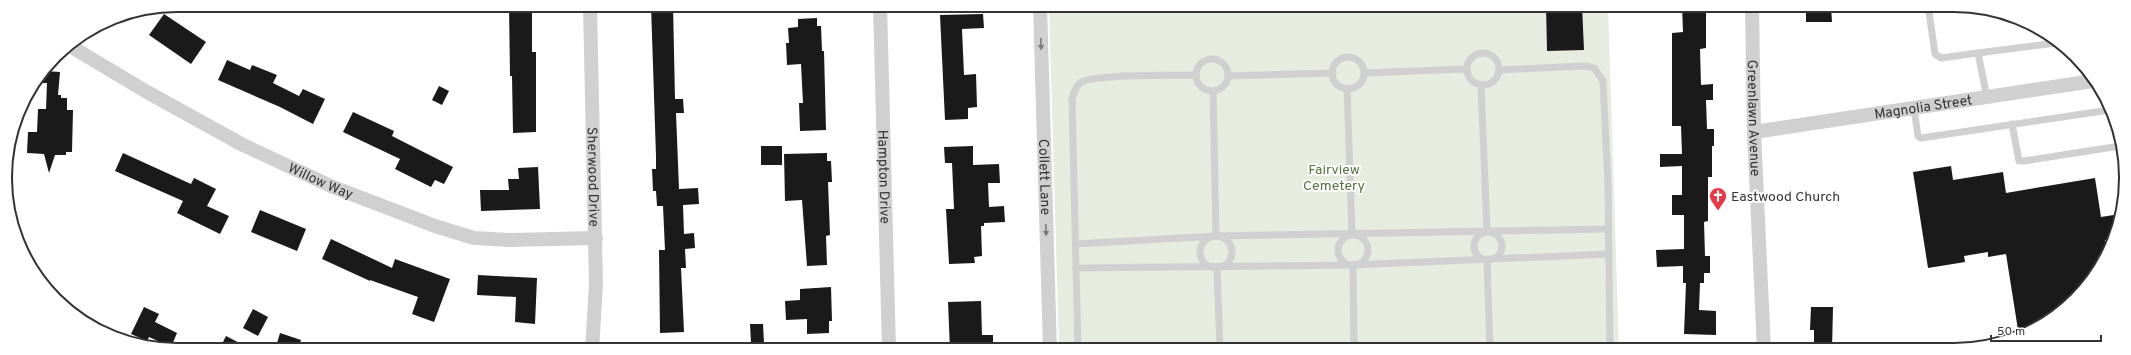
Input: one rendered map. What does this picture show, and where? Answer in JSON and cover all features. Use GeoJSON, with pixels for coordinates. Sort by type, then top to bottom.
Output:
{"type":"FeatureCollection","features":[{"type":"Feature","properties":{"kind":"street","name":"Sherwood Drive"},"geometry":{"type":"LineString","coordinates":[[590,12],[596,238],[596,302],[593,343]]}},
{"type":"Feature","properties":{"kind":"street","name":"Hampton Drive"},"geometry":{"type":"LineString","coordinates":[[880,12],[889,343]]}},
{"type":"Feature","properties":{"kind":"street","name":"Collett Lane"},"geometry":{"type":"LineString","coordinates":[[1040,12],[1050,343]]}},
{"type":"Feature","properties":{"kind":"street","name":"Greenlawn Avenue"},"geometry":{"type":"LineString","coordinates":[[1752,12],[1754,132],[1764,343]]}},
{"type":"Feature","properties":{"kind":"street","name":"Willow Way"},"geometry":{"type":"LineString","coordinates":[[74,48],[147,92],[243,145],[333,187],[435,226],[474,238],[510,240],[596,238]]}},
{"type":"Feature","properties":{"kind":"street","name":"Magnolia Street"},"geometry":{"type":"LineString","coordinates":[[1754,132],[2088,82]]}},
{"type":"Feature","properties":{"kind":"lane"},"geometry":{"type":"LineString","coordinates":[[1929,12],[1935,54],[1941,58],[2049,43]]}},
{"type":"Feature","properties":{"kind":"lane"},"geometry":{"type":"LineString","coordinates":[[1483,53],[1495,58],[1499,70],[1494,80],[1482,84],[1470,78],[1467,69],[1472,57],[1483,53]]}},
{"type":"Feature","properties":{"kind":"lane"},"geometry":{"type":"LineString","coordinates":[[1978,53],[1987,98]]}},
{"type":"Feature","properties":{"kind":"lane"},"geometry":{"type":"LineString","coordinates":[[1347,57],[1354,58],[1360,63],[1364,73],[1359,84],[1347,88],[1336,82],[1333,73],[1337,62],[1347,57]]}},
{"type":"Feature","properties":{"kind":"lane"},"geometry":{"type":"LineString","coordinates":[[1196,75],[1202,63],[1211,59],[1223,64],[1228,76],[1224,85],[1213,91]]}},
{"type":"Feature","properties":{"kind":"lane"},"geometry":{"type":"LineString","coordinates":[[1499,70],[1577,66],[1594,68],[1600,74],[1603,81],[1605,100],[1610,343]]}},
{"type":"Feature","properties":{"kind":"lane"},"geometry":{"type":"LineString","coordinates":[[1364,73],[1467,69]]}},
{"type":"Feature","properties":{"kind":"lane"},"geometry":{"type":"LineString","coordinates":[[1228,76],[1333,73]]}},
{"type":"Feature","properties":{"kind":"lane"},"geometry":{"type":"LineString","coordinates":[[1196,75],[1201,86],[1213,91]]}},
{"type":"Feature","properties":{"kind":"lane"},"geometry":{"type":"LineString","coordinates":[[1078,343],[1072,99],[1075,90],[1080,83],[1098,78],[1196,75]]}},
{"type":"Feature","properties":{"kind":"lane"},"geometry":{"type":"LineString","coordinates":[[1482,84],[1487,231]]}},
{"type":"Feature","properties":{"kind":"lane"},"geometry":{"type":"LineString","coordinates":[[1347,88],[1352,234]]}},
{"type":"Feature","properties":{"kind":"lane"},"geometry":{"type":"LineString","coordinates":[[1213,91],[1216,236]]}},
{"type":"Feature","properties":{"kind":"lane"},"geometry":{"type":"LineString","coordinates":[[1914,109],[1918,136],[1922,138],[2105,111]]}},
{"type":"Feature","properties":{"kind":"lane"},"geometry":{"type":"LineString","coordinates":[[2012,124],[2020,160],[2024,161],[2116,147]]}},
{"type":"Feature","properties":{"kind":"lane"},"geometry":{"type":"LineString","coordinates":[[1076,244],[1216,236],[1608,229]]}},
{"type":"Feature","properties":{"kind":"lane"},"geometry":{"type":"LineString","coordinates":[[1487,231],[1498,236],[1502,246],[1497,256],[1487,260],[1477,256],[1473,245],[1477,236],[1487,231]]}},
{"type":"Feature","properties":{"kind":"lane"},"geometry":{"type":"LineString","coordinates":[[1352,234],[1363,238],[1368,248],[1366,258],[1360,263],[1353,265],[1341,260],[1337,252],[1341,240],[1352,234]]}},
{"type":"Feature","properties":{"kind":"lane"},"geometry":{"type":"LineString","coordinates":[[1216,236],[1227,240],[1232,250],[1229,261],[1224,266],[1217,268],[1205,263],[1200,252],[1205,241],[1216,236]]}},
{"type":"Feature","properties":{"kind":"lane"},"geometry":{"type":"LineString","coordinates":[[1076,268],[1217,268],[1353,265],[1609,254]]}},
{"type":"Feature","properties":{"kind":"lane"},"geometry":{"type":"LineString","coordinates":[[1487,260],[1490,343]]}},
{"type":"Feature","properties":{"kind":"lane"},"geometry":{"type":"LineString","coordinates":[[1353,265],[1354,343]]}},
{"type":"Feature","properties":{"kind":"lane"},"geometry":{"type":"LineString","coordinates":[[1217,268],[1220,343]]}},
{"type":"Feature","properties":{"kind":"green space","name":"Fairview Cemetery"},"geometry":{"type":"Polygon","coordinates":[[[1049,12],[1608,12],[1619,343],[1059,343],[1049,12]]]}},
{"type":"Feature","properties":{"kind":"building"},"geometry":{"type":"Polygon","coordinates":[[[509,12],[532,12],[532,52],[536,52],[536,132],[513,133],[512,76],[510,76],[509,12]]]}},
{"type":"Feature","properties":{"kind":"building"},"geometry":{"type":"Polygon","coordinates":[[[651,12],[673,12],[675,99],[683,99],[684,113],[676,113],[679,189],[698,188],[699,204],[683,205],[684,234],[694,233],[695,248],[685,249],[686,268],[681,268],[684,332],[660,333],[659,250],[665,250],[663,206],[657,206],[656,191],[653,191],[652,169],[656,169],[651,12]]]}},
{"type":"Feature","properties":{"kind":"building"},"geometry":{"type":"Polygon","coordinates":[[[1546,12],[1582,12],[1584,50],[1547,51],[1546,12]]]}},
{"type":"Feature","properties":{"kind":"building"},"geometry":{"type":"Polygon","coordinates":[[[1682,12],[1706,12],[1706,48],[1700,49],[1701,85],[1713,84],[1713,100],[1706,100],[1707,129],[1714,129],[1714,146],[1712,146],[1712,177],[1708,177],[1708,221],[1704,222],[1705,256],[1710,256],[1710,273],[1704,273],[1704,283],[1700,283],[1699,310],[1716,311],[1716,335],[1684,334],[1686,283],[1683,283],[1683,266],[1657,267],[1656,250],[1684,249],[1684,215],[1672,215],[1672,195],[1682,195],[1682,166],[1660,167],[1660,154],[1682,154],[1681,126],[1672,126],[1672,33],[1683,32],[1682,12]]]}},
{"type":"Feature","properties":{"kind":"building"},"geometry":{"type":"Polygon","coordinates":[[[1806,12],[1831,12],[1832,22],[1806,22],[1806,12]]]}},
{"type":"Feature","properties":{"kind":"building"},"geometry":{"type":"Polygon","coordinates":[[[164,14],[206,42],[191,64],[149,35],[164,14]]]}},
{"type":"Feature","properties":{"kind":"building"},"geometry":{"type":"Polygon","coordinates":[[[983,14],[984,28],[962,29],[964,75],[976,74],[977,107],[968,108],[968,119],[945,120],[940,15],[983,14]]]}},
{"type":"Feature","properties":{"kind":"building"},"geometry":{"type":"Polygon","coordinates":[[[817,18],[817,26],[821,26],[822,51],[824,51],[826,130],[800,131],[799,103],[803,103],[801,64],[787,65],[786,43],[789,43],[788,28],[798,27],[798,19],[817,18]]]}},
{"type":"Feature","properties":{"kind":"building"},"geometry":{"type":"Polygon","coordinates":[[[227,60],[250,70],[252,65],[277,75],[273,83],[299,96],[303,89],[325,99],[313,124],[280,107],[218,80],[227,60]]]}},
{"type":"Feature","properties":{"kind":"building"},"geometry":{"type":"Polygon","coordinates":[[[50,71],[60,72],[58,95],[61,95],[61,98],[67,98],[67,110],[73,110],[72,152],[66,152],[66,155],[55,155],[49,173],[44,154],[27,153],[28,132],[37,132],[38,109],[46,109],[47,83],[42,83],[50,71]]]}},
{"type":"Feature","properties":{"kind":"building"},"geometry":{"type":"Polygon","coordinates":[[[439,86],[449,91],[442,105],[432,100],[439,86]]]}},
{"type":"Feature","properties":{"kind":"building"},"geometry":{"type":"Polygon","coordinates":[[[353,112],[394,131],[392,136],[453,167],[444,184],[435,180],[431,187],[395,169],[400,159],[343,132],[353,112]]]}},
{"type":"Feature","properties":{"kind":"building"},"geometry":{"type":"Polygon","coordinates":[[[761,146],[782,146],[782,165],[761,165],[761,146]]]}},
{"type":"Feature","properties":{"kind":"building"},"geometry":{"type":"Polygon","coordinates":[[[973,146],[973,165],[999,164],[1000,183],[988,183],[989,207],[1004,206],[1005,222],[984,223],[984,226],[981,226],[982,256],[974,257],[975,263],[949,264],[946,209],[954,209],[952,163],[945,163],[944,147],[973,146]]]}},
{"type":"Feature","properties":{"kind":"building"},"geometry":{"type":"Polygon","coordinates":[[[123,153],[191,184],[194,178],[216,189],[207,206],[229,216],[220,234],[177,213],[183,201],[115,171],[123,153]]]}},
{"type":"Feature","properties":{"kind":"building"},"geometry":{"type":"Polygon","coordinates":[[[827,153],[827,161],[831,161],[832,182],[828,182],[830,235],[826,236],[827,265],[807,266],[802,200],[785,201],[784,154],[827,153]]]}},
{"type":"Feature","properties":{"kind":"building"},"geometry":{"type":"Polygon","coordinates":[[[1951,166],[1953,180],[2003,172],[2006,193],[2095,178],[2101,217],[2115,215],[2102,251],[2078,287],[2054,309],[2036,321],[2018,330],[2006,254],[1988,257],[1988,252],[1964,256],[1965,262],[1928,268],[1913,172],[1951,166]]]}},
{"type":"Feature","properties":{"kind":"building"},"geometry":{"type":"Polygon","coordinates":[[[538,167],[540,209],[481,211],[480,190],[509,190],[508,179],[519,179],[518,168],[538,167]]]}},
{"type":"Feature","properties":{"kind":"building"},"geometry":{"type":"Polygon","coordinates":[[[260,210],[306,229],[297,251],[251,232],[260,210]]]}},
{"type":"Feature","properties":{"kind":"building"},"geometry":{"type":"Polygon","coordinates":[[[331,239],[392,268],[395,259],[450,279],[434,322],[412,314],[418,297],[370,281],[322,259],[331,239]]]}},
{"type":"Feature","properties":{"kind":"building"},"geometry":{"type":"Polygon","coordinates":[[[478,275],[537,278],[535,324],[515,322],[516,297],[477,295],[478,275]]]}},
{"type":"Feature","properties":{"kind":"building"},"geometry":{"type":"Polygon","coordinates":[[[831,287],[832,321],[829,321],[829,333],[807,334],[807,319],[786,320],[785,301],[800,300],[800,289],[831,287]]]}},
{"type":"Feature","properties":{"kind":"building"},"geometry":{"type":"Polygon","coordinates":[[[981,301],[982,335],[993,335],[993,343],[950,343],[948,302],[981,301]]]}},
{"type":"Feature","properties":{"kind":"building"},"geometry":{"type":"Polygon","coordinates":[[[144,307],[159,314],[155,322],[177,333],[173,343],[161,342],[149,337],[147,340],[145,340],[131,334],[144,307]]]}},
{"type":"Feature","properties":{"kind":"building"},"geometry":{"type":"Polygon","coordinates":[[[1811,307],[1833,307],[1832,343],[1814,343],[1814,330],[1810,330],[1811,307]]]}},
{"type":"Feature","properties":{"kind":"building"},"geometry":{"type":"Polygon","coordinates":[[[253,309],[268,317],[258,336],[243,328],[253,309]]]}},
{"type":"Feature","properties":{"kind":"building"},"geometry":{"type":"Polygon","coordinates":[[[750,324],[763,324],[764,343],[751,343],[750,324]]]}},
{"type":"Feature","properties":{"kind":"building"},"geometry":{"type":"Polygon","coordinates":[[[280,333],[301,340],[300,343],[277,343],[280,333]]]}},
{"type":"Feature","properties":{"kind":"building"},"geometry":{"type":"Polygon","coordinates":[[[226,336],[240,343],[222,343],[226,336]]]}},
{"type":"Feature","properties":{"kind":"place","name":"Eastwood Church"},"geometry":{"type":"Point","coordinates":[1718,211]}}]}
